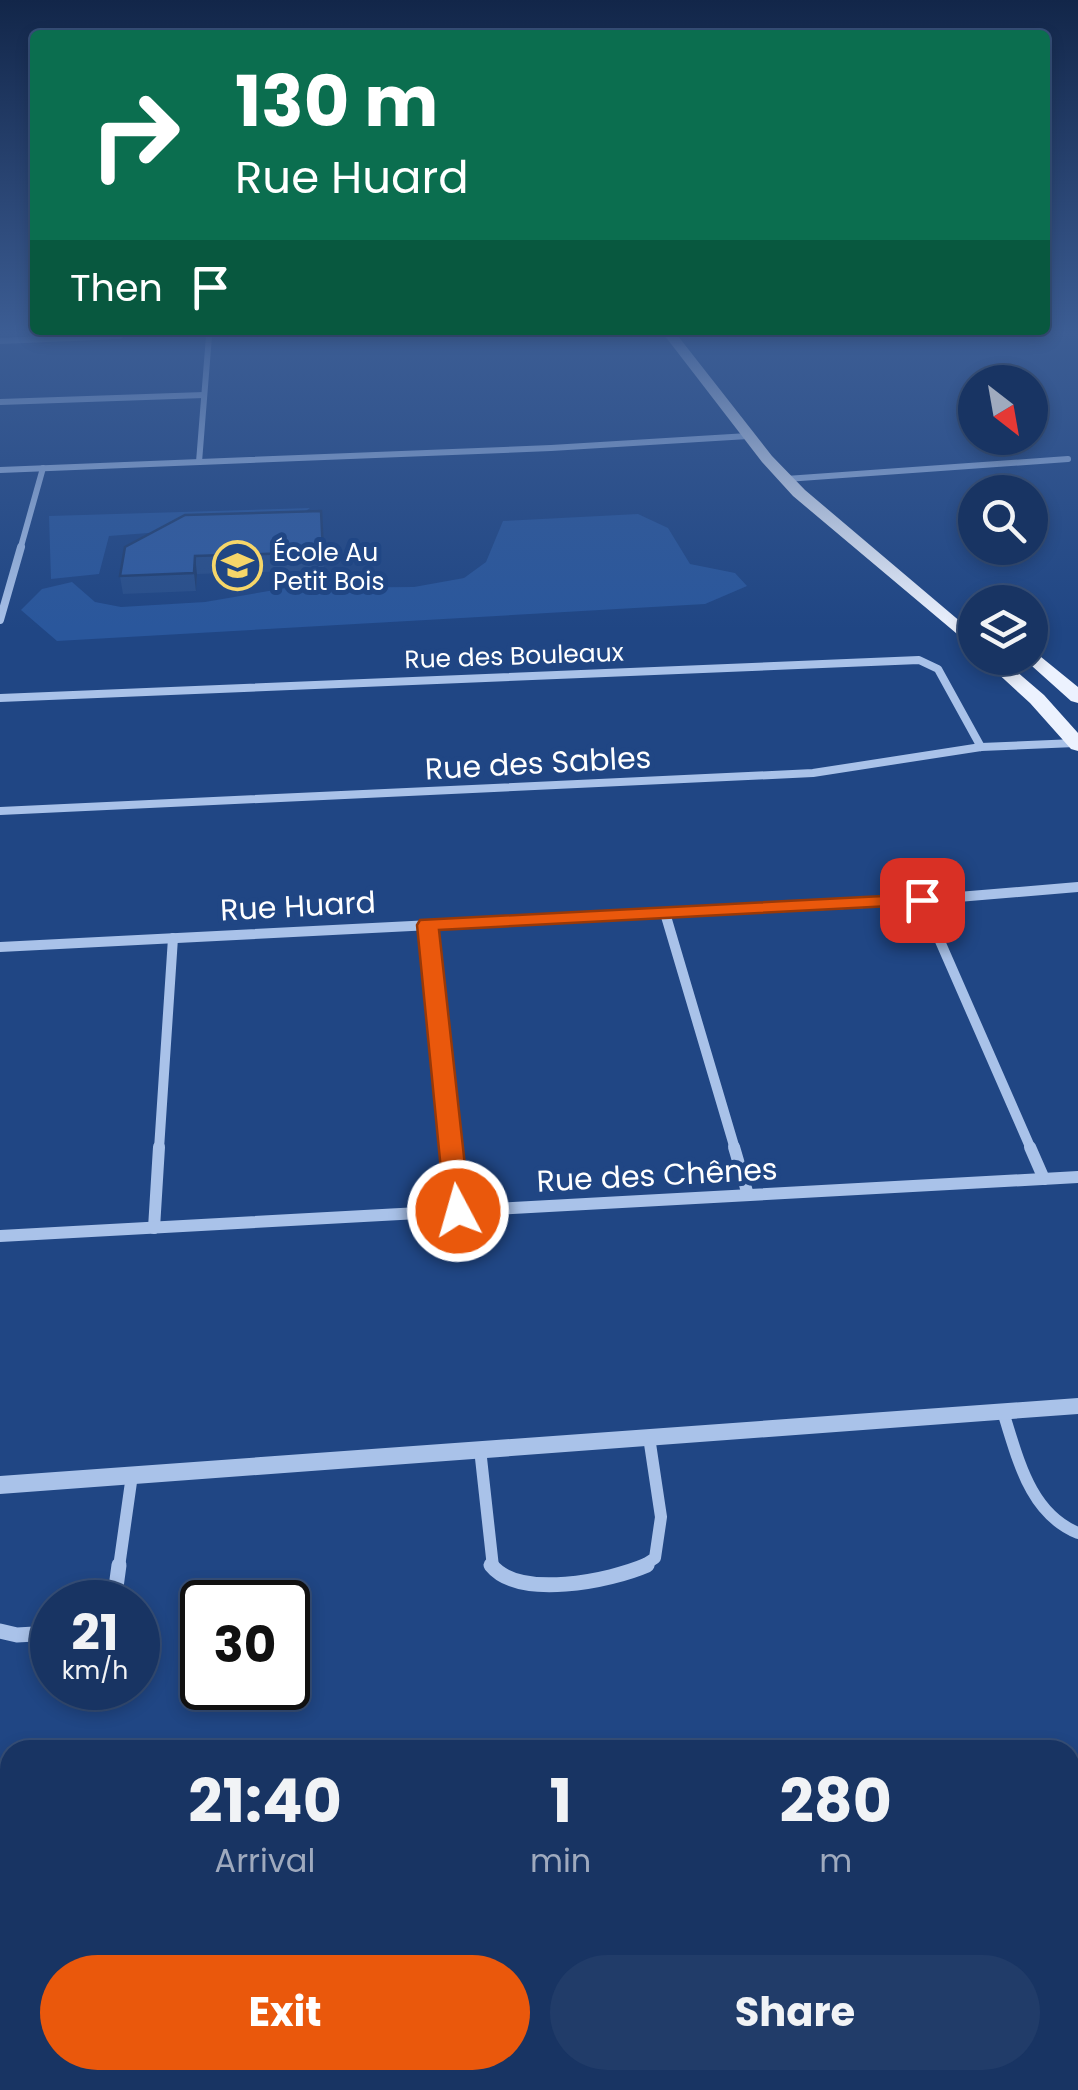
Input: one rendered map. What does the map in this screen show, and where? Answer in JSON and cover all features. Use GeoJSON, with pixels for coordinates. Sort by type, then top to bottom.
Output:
{"type":"FeatureCollection","features":[{"type":"Feature","properties":{"kind":"main road"},"geometry":{"type":"LineString","coordinates":[[746,434],[786,479],[958,628]]}},
{"type":"Feature","properties":{"kind":"main road"},"geometry":{"type":"LineString","coordinates":[[876,556],[958,607]]}},
{"type":"Feature","properties":{"kind":"main road"},"geometry":{"type":"LineString","coordinates":[[1048,660],[1078,673]]}},
{"type":"Feature","properties":{"kind":"main road"},"geometry":{"type":"LineString","coordinates":[[1048,669],[1078,697]]}},
{"type":"Feature","properties":{"kind":"main road"},"geometry":{"type":"LineString","coordinates":[[1009,675],[1077,743]]}},
{"type":"Feature","properties":{"kind":"street"},"geometry":{"type":"LineString","coordinates":[[199,462],[201,434]]}},
{"type":"Feature","properties":{"kind":"street"},"geometry":{"type":"LineString","coordinates":[[0,470],[551,448],[748,436]]}},
{"type":"Feature","properties":{"kind":"street"},"geometry":{"type":"LineString","coordinates":[[786,479],[1068,459]]}},
{"type":"Feature","properties":{"kind":"street"},"geometry":{"type":"LineString","coordinates":[[0,620],[42,468]]}},
{"type":"Feature","properties":{"kind":"street","name":"Rue des Bouleaux"},"geometry":{"type":"LineString","coordinates":[[0,698],[920,660],[938,669],[981,746]]}},
{"type":"Feature","properties":{"kind":"street","name":"Rue des Sables"},"geometry":{"type":"LineString","coordinates":[[0,812],[814,773],[981,746],[1077,743]]}},
{"type":"Feature","properties":{"kind":"street","name":"Rue Huard"},"geometry":{"type":"LineString","coordinates":[[0,947],[922,900],[1078,887]]}},
{"type":"Feature","properties":{"kind":"street"},"geometry":{"type":"LineString","coordinates":[[922,900],[1044,1179]]}},
{"type":"Feature","properties":{"kind":"street"},"geometry":{"type":"LineString","coordinates":[[665,913],[748,1195]]}},
{"type":"Feature","properties":{"kind":"street"},"geometry":{"type":"LineString","coordinates":[[428,925],[458,1211]]}},
{"type":"Feature","properties":{"kind":"street"},"geometry":{"type":"LineString","coordinates":[[154,1228],[173,938]]}},
{"type":"Feature","properties":{"kind":"street","name":"Rue des Chênes"},"geometry":{"type":"LineString","coordinates":[[0,1236],[1078,1177]]}},
{"type":"Feature","properties":{"kind":"street"},"geometry":{"type":"LineString","coordinates":[[0,1485],[1078,1406]]}},
{"type":"Feature","properties":{"kind":"street"},"geometry":{"type":"LineString","coordinates":[[1003,1412],[1030,1487],[1044,1510],[1067,1531],[1078,1533]]}},
{"type":"Feature","properties":{"kind":"street"},"geometry":{"type":"LineString","coordinates":[[480,1448],[490,1564],[500,1577],[516,1582],[558,1584],[643,1570],[656,1558],[663,1540],[649,1436]]}},
{"type":"Feature","properties":{"kind":"street"},"geometry":{"type":"LineString","coordinates":[[117,1580],[132,1474]]}},
{"type":"Feature","properties":{"kind":"street"},"geometry":{"type":"LineString","coordinates":[[0,1631],[30,1634]]}},
{"type":"Feature","properties":{"kind":"shaded area"},"geometry":{"type":"Polygon","coordinates":[[[310,508],[290,522],[109,536],[99,574],[51,579],[49,516],[310,508]]]}},
{"type":"Feature","properties":{"kind":"shaded area"},"geometry":{"type":"Polygon","coordinates":[[[638,514],[668,528],[690,564],[735,573],[747,586],[705,604],[57,641],[21,610],[42,589],[72,582],[95,602],[121,607],[205,602],[286,588],[414,587],[464,578],[486,562],[503,521],[638,514]]]}},
{"type":"Feature","properties":{"kind":"building"},"geometry":{"type":"Polygon","coordinates":[[[321,511],[323,552],[195,556],[194,573],[120,576],[125,547],[185,515],[321,511]]]}},
{"type":"Feature","properties":{"kind":"place","name":"École Au Petit Bois"},"geometry":{"type":"Point","coordinates":[238,566]}},
{"type":"Feature","properties":{"kind":"route"},"geometry":{"type":"LineString","coordinates":[[458,1211],[428,925],[922,900]]}}]}
